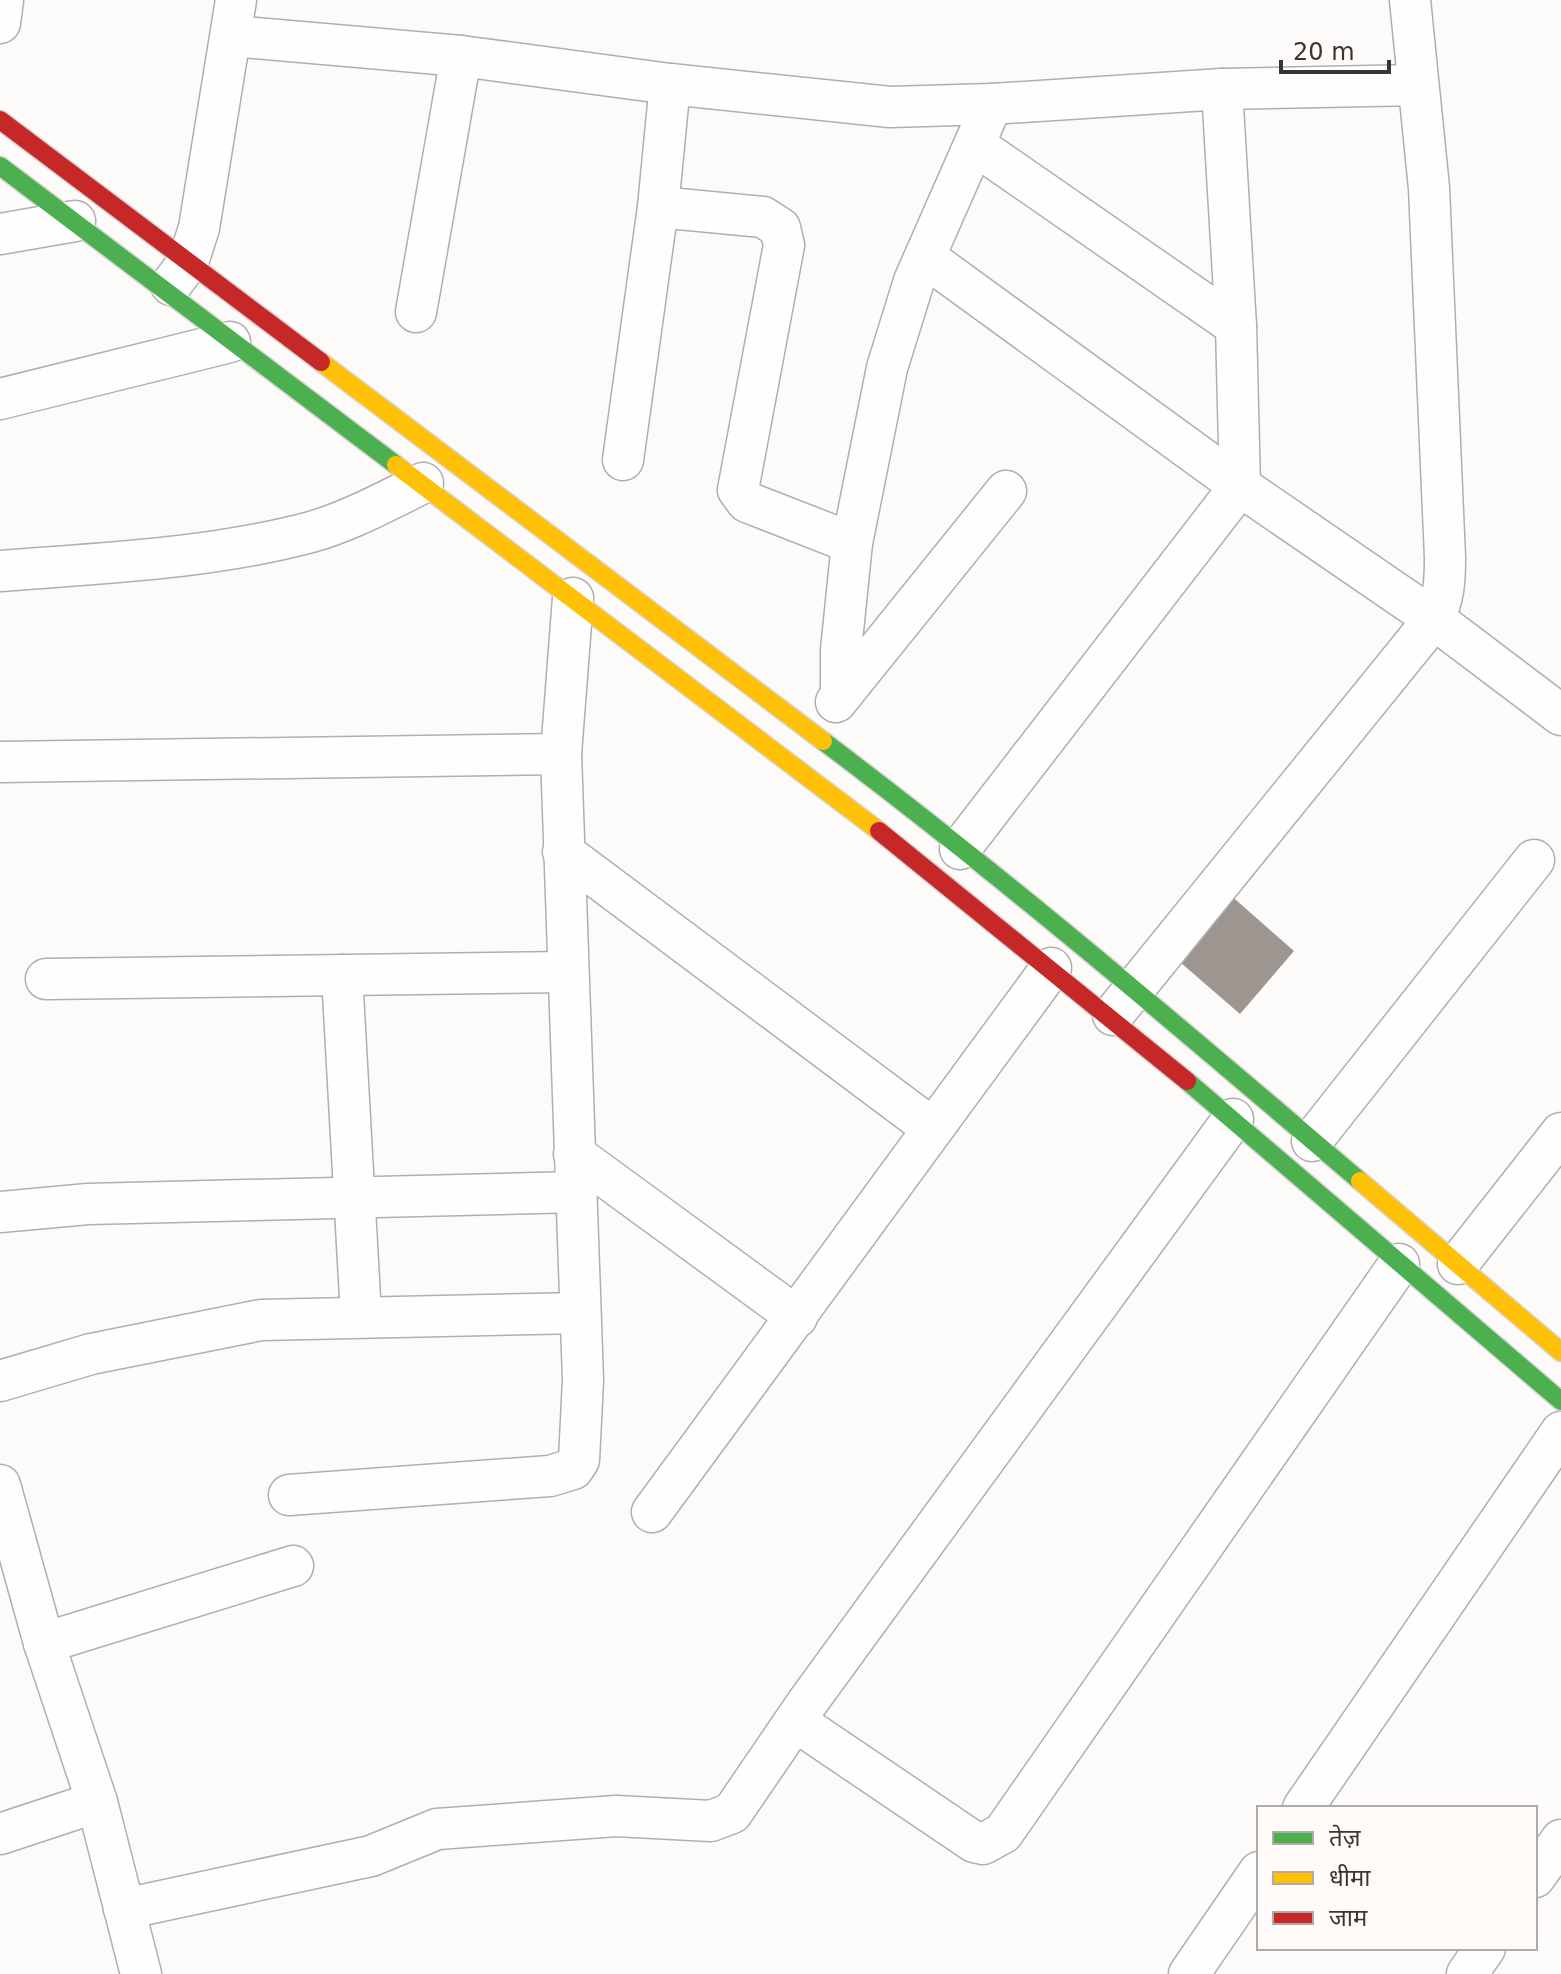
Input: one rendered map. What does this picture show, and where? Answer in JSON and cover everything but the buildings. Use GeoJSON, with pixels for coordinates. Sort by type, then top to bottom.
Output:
{"type":"FeatureCollection","features":[{"type":"Feature","properties":{"kind":"highway"},"geometry":{"type":"LineString","coordinates":[[0,120],[177,277],[815,733],[960,849],[1122,1003],[1233,1119],[1561,1401]]}},
{"type":"Feature","properties":{"kind":"highway"},"geometry":{"type":"LineString","coordinates":[[0,166],[75,221],[177,277],[230,342],[423,483],[792,763],[1051,968],[1122,1003],[1312,1141],[1561,1352]]}},
{"type":"Feature","properties":{"kind":"street"},"geometry":{"type":"LineString","coordinates":[[0,23],[3,0]]}},
{"type":"Feature","properties":{"kind":"street"},"geometry":{"type":"LineString","coordinates":[[1122,1003],[1434,619],[1445,586],[1429,188],[1410,0]]}},
{"type":"Feature","properties":{"kind":"street"},"geometry":{"type":"LineString","coordinates":[[177,277],[199,228],[234,18],[461,56],[670,84],[890,107],[992,104],[1222,89],[1418,85]]}},
{"type":"Feature","properties":{"kind":"street"},"geometry":{"type":"LineString","coordinates":[[416,312],[461,56]]}},
{"type":"Feature","properties":{"kind":"street"},"geometry":{"type":"LineString","coordinates":[[623,460],[658,207],[670,84]]}},
{"type":"Feature","properties":{"kind":"street"},"geometry":{"type":"LineString","coordinates":[[960,849],[1240,486],[1236,326],[1222,89]]}},
{"type":"Feature","properties":{"kind":"street"},"geometry":{"type":"LineString","coordinates":[[841,695],[841,650],[852,543],[887,368],[902,316],[925,257],[992,104]]}},
{"type":"Feature","properties":{"kind":"street"},"geometry":{"type":"LineString","coordinates":[[975,145],[1236,326]]}},
{"type":"Feature","properties":{"kind":"street"},"geometry":{"type":"LineString","coordinates":[[658,207],[763,217],[780,228],[784,245],[738,490],[747,502],[852,543]]}},
{"type":"Feature","properties":{"kind":"street"},"geometry":{"type":"LineString","coordinates":[[0,234],[75,221]]}},
{"type":"Feature","properties":{"kind":"street"},"geometry":{"type":"LineString","coordinates":[[925,257],[1240,486],[1434,619],[1561,715]]}},
{"type":"Feature","properties":{"kind":"street"},"geometry":{"type":"LineString","coordinates":[[0,399],[230,342]]}},
{"type":"Feature","properties":{"kind":"street"},"geometry":{"type":"LineString","coordinates":[[0,571],[135,560],[267,541],[350,518],[423,483]]}},
{"type":"Feature","properties":{"kind":"street"},"geometry":{"type":"LineString","coordinates":[[815,733],[841,695],[1006,491]]}},
{"type":"Feature","properties":{"kind":"street"},"geometry":{"type":"LineString","coordinates":[[289,1495],[526,1479],[573,1469],[580,1450],[580,1313],[561,754],[573,598]]}},
{"type":"Feature","properties":{"kind":"street"},"geometry":{"type":"LineString","coordinates":[[0,762],[561,754]]}},
{"type":"Feature","properties":{"kind":"street"},"geometry":{"type":"LineString","coordinates":[[563,852],[932,1128]]}},
{"type":"Feature","properties":{"kind":"street"},"geometry":{"type":"LineString","coordinates":[[1312,1141],[1534,860]]}},
{"type":"Feature","properties":{"kind":"street"},"geometry":{"type":"LineString","coordinates":[[652,1512],[1051,968]]}},
{"type":"Feature","properties":{"kind":"street"},"geometry":{"type":"LineString","coordinates":[[46,979],[567,972]]}},
{"type":"Feature","properties":{"kind":"street"},"geometry":{"type":"LineString","coordinates":[[342,975],[361,1316]]}},
{"type":"Feature","properties":{"kind":"street"},"geometry":{"type":"LineString","coordinates":[[124,1909],[371,1856],[437,1829],[616,1816],[711,1821],[724,1818],[739,1804],[795,1721],[1233,1119]]}},
{"type":"Feature","properties":{"kind":"street"},"geometry":{"type":"LineString","coordinates":[[1458,1264],[1561,1133]]}},
{"type":"Feature","properties":{"kind":"street"},"geometry":{"type":"LineString","coordinates":[[0,1212],[88,1204],[356,1198],[576,1173],[797,1317]]}},
{"type":"Feature","properties":{"kind":"street"},"geometry":{"type":"LineString","coordinates":[[795,1721],[974,1842],[983,1844],[1003,1833],[1399,1264]]}},
{"type":"Feature","properties":{"kind":"street"},"geometry":{"type":"LineString","coordinates":[[0,1381],[91,1354],[200,1329],[261,1320],[580,1313]]}},
{"type":"Feature","properties":{"kind":"street"},"geometry":{"type":"LineString","coordinates":[[1304,1806],[1561,1432]]}},
{"type":"Feature","properties":{"kind":"street"},"geometry":{"type":"LineString","coordinates":[[0,1485],[44,1643],[97,1802],[141,1974]]}},
{"type":"Feature","properties":{"kind":"street"},"geometry":{"type":"LineString","coordinates":[[44,1643],[293,1566]]}},
{"type":"Feature","properties":{"kind":"street"},"geometry":{"type":"LineString","coordinates":[[0,1834],[97,1802]]}},
{"type":"Feature","properties":{"kind":"street"},"geometry":{"type":"LineString","coordinates":[[1537,1874],[1561,1840]]}},
{"type":"Feature","properties":{"kind":"street"},"geometry":{"type":"LineString","coordinates":[[1189,1974],[1257,1875]]}},
{"type":"Feature","properties":{"kind":"street"},"geometry":{"type":"LineString","coordinates":[[1467,1974],[1484,1950]]}},
{"type":"Feature","properties":{"kind":"traffic: fast"},"geometry":{"type":"LineString","coordinates":[[0,166],[396,465]]}},
{"type":"Feature","properties":{"kind":"traffic: fast"},"geometry":{"type":"LineString","coordinates":[[823,741],[1028,902],[1360,1181]]}},
{"type":"Feature","properties":{"kind":"traffic: fast"},"geometry":{"type":"LineString","coordinates":[[1187,1081],[1561,1401]]}},
{"type":"Feature","properties":{"kind":"traffic: slow"},"geometry":{"type":"LineString","coordinates":[[321,362],[823,741]]}},
{"type":"Feature","properties":{"kind":"traffic: slow"},"geometry":{"type":"LineString","coordinates":[[396,465],[879,831]]}},
{"type":"Feature","properties":{"kind":"traffic: slow"},"geometry":{"type":"LineString","coordinates":[[1360,1181],[1561,1352]]}},
{"type":"Feature","properties":{"kind":"traffic: jam"},"geometry":{"type":"LineString","coordinates":[[0,120],[321,362]]}},
{"type":"Feature","properties":{"kind":"traffic: jam"},"geometry":{"type":"LineString","coordinates":[[879,831],[1187,1081]]}}]}
